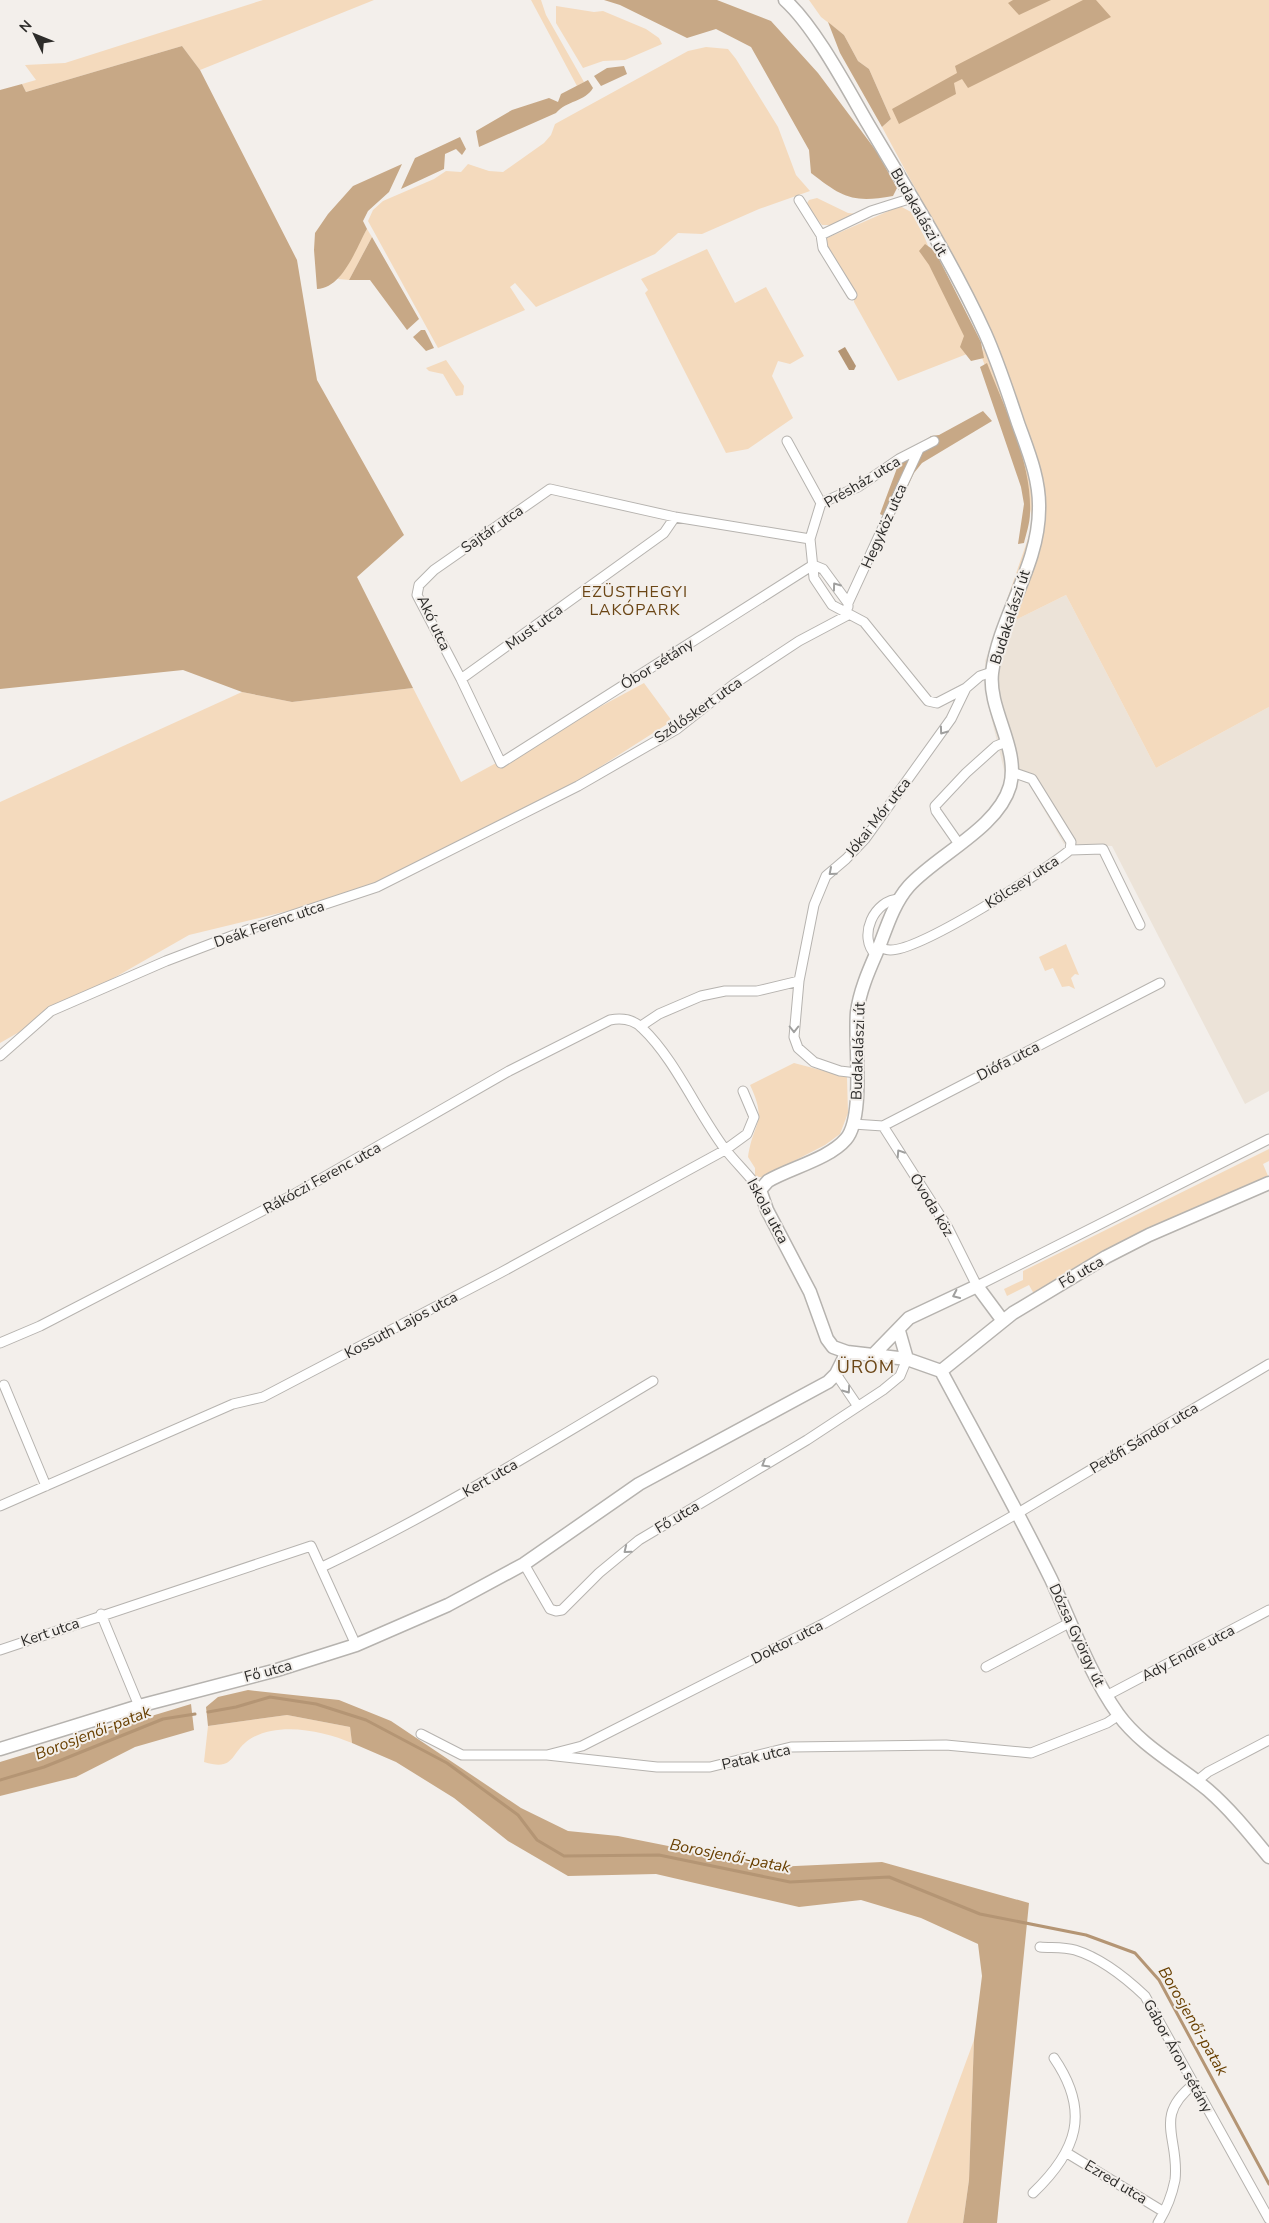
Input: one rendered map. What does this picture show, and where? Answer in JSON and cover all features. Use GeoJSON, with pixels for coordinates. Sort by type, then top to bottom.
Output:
{"type":"FeatureCollection","features":[{"type":"Feature","properties":{"kind":"main road","name":"Budakalászi út"},"geometry":{"type":"LineString","coordinates":[[760,1190],[762,1185],[775,1177],[838,1147],[846,1139],[854,1124],[856,1113],[857,1014],[860,994],[900,899],[920,876],[987,820],[1003,801],[1009,788],[1012,772],[992,689],[992,672],[1004,627],[1031,554],[1039,524],[1038,491],[1028,452],[986,335],[942,250],[912,198],[812,33],[801,17],[785,0]]}},
{"type":"Feature","properties":{"kind":"main road","name":"Fő utca"},"geometry":{"type":"LineString","coordinates":[[941,1371],[1003,1321],[1051,1289],[1106,1257],[1269,1183]]}},
{"type":"Feature","properties":{"kind":"main road","name":"Iskola utca"},"geometry":{"type":"LineString","coordinates":[[760,1190],[767,1210],[810,1292],[827,1339],[833,1347],[847,1352]]}},
{"type":"Feature","properties":{"kind":"main road"},"geometry":{"type":"LineString","coordinates":[[874,1354],[899,1331],[909,1318],[976,1286],[1003,1321]]}},
{"type":"Feature","properties":{"kind":"main road"},"geometry":{"type":"LineString","coordinates":[[899,1331],[907,1359]]}},
{"type":"Feature","properties":{"kind":"main road"},"geometry":{"type":"LineString","coordinates":[[847,1352],[907,1359],[941,1371]]}},
{"type":"Feature","properties":{"kind":"main road","name":"Fő utca"},"geometry":{"type":"LineString","coordinates":[[0,1749],[139,1706],[230,1681],[265,1674],[356,1645],[448,1605],[524,1564],[639,1484],[819,1387],[836,1374],[847,1352]]}},
{"type":"Feature","properties":{"kind":"main road","name":"Dózsa György út"},"geometry":{"type":"LineString","coordinates":[[941,1371],[1018,1513],[1106,1696],[1128,1727],[1153,1749],[1197,1781],[1224,1806],[1269,1857]]}},
{"type":"Feature","properties":{"kind":"street"},"geometry":{"type":"LineString","coordinates":[[821,235],[871,211],[912,198]]}},
{"type":"Feature","properties":{"kind":"street"},"geometry":{"type":"LineString","coordinates":[[799,200],[821,235],[823,248],[852,295]]}},
{"type":"Feature","properties":{"kind":"street"},"geometry":{"type":"LineString","coordinates":[[786,441],[821,503]]}},
{"type":"Feature","properties":{"kind":"street","name":"Présház utca"},"geometry":{"type":"LineString","coordinates":[[810,539],[821,503],[858,487],[899,459],[934,441]]}},
{"type":"Feature","properties":{"kind":"street","name":"Hegyköz utca"},"geometry":{"type":"LineString","coordinates":[[848,603],[919,448]]}},
{"type":"Feature","properties":{"kind":"street","name":"Sajtár utca"},"geometry":{"type":"LineString","coordinates":[[434,570],[550,489],[675,517]]}},
{"type":"Feature","properties":{"kind":"street"},"geometry":{"type":"LineString","coordinates":[[675,517],[810,539],[814,578],[832,605],[864,622],[928,701],[937,703],[966,688],[980,676],[992,672]]}},
{"type":"Feature","properties":{"kind":"street","name":"Must utca"},"geometry":{"type":"LineString","coordinates":[[461,679],[664,533],[675,517]]}},
{"type":"Feature","properties":{"kind":"street"},"geometry":{"type":"LineString","coordinates":[[813,565],[823,569],[848,603],[848,615]]}},
{"type":"Feature","properties":{"kind":"street","name":"Óbor sétány"},"geometry":{"type":"LineString","coordinates":[[501,763],[813,565]]}},
{"type":"Feature","properties":{"kind":"street","name":"Akó utca"},"geometry":{"type":"LineString","coordinates":[[434,570],[419,585],[417,595],[461,679],[501,763]]}},
{"type":"Feature","properties":{"kind":"street","name":"Szőlőskert utca"},"geometry":{"type":"LineString","coordinates":[[545,802],[677,729],[742,679],[799,641],[848,615]]}},
{"type":"Feature","properties":{"kind":"street","name":"Jókai Mór utca"},"geometry":{"type":"LineString","coordinates":[[857,1073],[840,1071],[814,1062],[798,1048],[793,1030],[799,980],[814,905],[826,876],[846,860],[865,839],[951,720],[966,688]]}},
{"type":"Feature","properties":{"kind":"street"},"geometry":{"type":"LineString","coordinates":[[959,844],[936,811],[935,806],[966,773],[996,746],[1006,742]]}},
{"type":"Feature","properties":{"kind":"street","name":"Kölcsey utca"},"geometry":{"type":"LineString","coordinates":[[877,951],[905,947],[971,916],[1070,850],[1070,842],[1032,779],[1012,772]]}},
{"type":"Feature","properties":{"kind":"street","name":"Deák Ferenc utca"},"geometry":{"type":"LineString","coordinates":[[0,1056],[51,1012],[166,961],[253,928],[377,887],[545,802]]}},
{"type":"Feature","properties":{"kind":"street"},"geometry":{"type":"LineString","coordinates":[[1070,850],[1103,849],[1140,924]]}},
{"type":"Feature","properties":{"kind":"street"},"geometry":{"type":"LineString","coordinates":[[641,1026],[659,1014],[701,996],[726,991],[757,991],[799,980]]}},
{"type":"Feature","properties":{"kind":"street","name":"Diófa utca"},"geometry":{"type":"LineString","coordinates":[[883,1126],[1160,984]]}},
{"type":"Feature","properties":{"kind":"street","name":"Rákóczi Ferenc utca"},"geometry":{"type":"LineString","coordinates":[[0,1343],[40,1326],[291,1196],[509,1071],[591,1028],[622,1018],[641,1026]]}},
{"type":"Feature","properties":{"kind":"street","name":"Iskola utca"},"geometry":{"type":"LineString","coordinates":[[641,1026],[662,1052],[725,1150],[747,1172],[760,1190]]}},
{"type":"Feature","properties":{"kind":"street","name":"Kossuth Lajos utca"},"geometry":{"type":"LineString","coordinates":[[0,1506],[233,1404],[263,1397],[500,1273],[725,1150],[747,1134],[754,1118],[743,1091]]}},
{"type":"Feature","properties":{"kind":"street"},"geometry":{"type":"LineString","coordinates":[[854,1124],[883,1126]]}},
{"type":"Feature","properties":{"kind":"street","name":"Óvoda köz"},"geometry":{"type":"LineString","coordinates":[[883,1126],[948,1228],[976,1286]]}},
{"type":"Feature","properties":{"kind":"street"},"geometry":{"type":"LineString","coordinates":[[976,1286],[1269,1139]]}},
{"type":"Feature","properties":{"kind":"street","name":"Fő utca"},"geometry":{"type":"LineString","coordinates":[[524,1564],[550,1609],[556,1612],[562,1610],[599,1573],[639,1540],[807,1440],[883,1390],[900,1376],[907,1359]]}},
{"type":"Feature","properties":{"kind":"street","name":"Petőfi Sándor utca"},"geometry":{"type":"LineString","coordinates":[[1018,1513],[1269,1364]]}},
{"type":"Feature","properties":{"kind":"street"},"geometry":{"type":"LineString","coordinates":[[836,1374],[857,1406]]}},
{"type":"Feature","properties":{"kind":"street","name":"Kert utca"},"geometry":{"type":"LineString","coordinates":[[322,1567],[365,1546],[494,1476],[653,1381]]}},
{"type":"Feature","properties":{"kind":"street"},"geometry":{"type":"LineString","coordinates":[[4,1385],[46,1486]]}},
{"type":"Feature","properties":{"kind":"street","name":"Doktor utca"},"geometry":{"type":"LineString","coordinates":[[547,1755],[582,1746],[825,1623],[1018,1513]]}},
{"type":"Feature","properties":{"kind":"street","name":"Kert utca"},"geometry":{"type":"LineString","coordinates":[[0,1650],[304,1546],[311,1546],[356,1645]]}},
{"type":"Feature","properties":{"kind":"street","name":"Ady Endre utca"},"geometry":{"type":"LineString","coordinates":[[1106,1696],[1269,1610]]}},
{"type":"Feature","properties":{"kind":"street"},"geometry":{"type":"LineString","coordinates":[[101,1614],[139,1706]]}},
{"type":"Feature","properties":{"kind":"street"},"geometry":{"type":"LineString","coordinates":[[986,1667],[1071,1622]]}},
{"type":"Feature","properties":{"kind":"street","name":"Patak utca"},"geometry":{"type":"LineString","coordinates":[[421,1734],[462,1755],[547,1755],[657,1767],[710,1768],[790,1748],[946,1745],[1031,1753],[1106,1723],[1119,1715]]}},
{"type":"Feature","properties":{"kind":"street"},"geometry":{"type":"LineString","coordinates":[[1197,1781],[1208,1772],[1269,1740]]}},
{"type":"Feature","properties":{"kind":"street","name":"Gábor Áron sétány"},"geometry":{"type":"LineString","coordinates":[[1040,1947],[1081,1953],[1115,1971],[1132,1983],[1145,1996],[1156,2012],[1269,2220]]}},
{"type":"Feature","properties":{"kind":"street"},"geometry":{"type":"LineString","coordinates":[[1033,2193],[1058,2167],[1067,2153],[1072,2137],[1076,2109],[1073,2090],[1054,2058]]}},
{"type":"Feature","properties":{"kind":"street"},"geometry":{"type":"LineString","coordinates":[[1158,2223],[1164,2212],[1175,2179],[1175,2162],[1170,2123],[1172,2111],[1176,2101],[1194,2084]]}},
{"type":"Feature","properties":{"kind":"street","name":"Ezred utca"},"geometry":{"type":"LineString","coordinates":[[1067,2153],[1164,2212]]}},
{"type":"Feature","properties":{"kind":"shaded area"},"geometry":{"type":"Polygon","coordinates":[[[263,0],[374,0],[200,70],[182,46],[26,92],[22,84],[36,80],[25,65],[65,63],[263,0]]]}},
{"type":"Feature","properties":{"kind":"shaded area"},"geometry":{"type":"Polygon","coordinates":[[[531,0],[541,0],[546,15],[584,82],[577,86],[531,0]]]}},
{"type":"Feature","properties":{"kind":"shaded area"},"geometry":{"type":"Polygon","coordinates":[[[604,0],[717,0],[771,21],[818,73],[877,152],[897,188],[893,196],[868,199],[849,197],[811,173],[809,150],[751,47],[716,29],[687,38],[620,5],[604,0]]]}},
{"type":"Feature","properties":{"kind":"shaded area"},"geometry":{"type":"Polygon","coordinates":[[[809,0],[1269,0],[1269,707],[1156,768],[1066,595],[997,629],[1033,524],[1021,464],[981,355],[991,329],[882,127],[891,119],[869,69],[858,61],[844,35],[821,17],[809,0]]]}},
{"type":"Feature","properties":{"kind":"shaded area"},"geometry":{"type":"Polygon","coordinates":[[[1013,0],[1051,0],[1019,15],[1008,3],[1013,0]]]}},
{"type":"Feature","properties":{"kind":"shaded area"},"geometry":{"type":"Polygon","coordinates":[[[1083,0],[1096,0],[1111,17],[968,88],[962,79],[954,83],[956,94],[899,124],[892,109],[957,73],[955,66],[1083,0]]]}},
{"type":"Feature","properties":{"kind":"shaded area"},"geometry":{"type":"Polygon","coordinates":[[[556,6],[594,12],[603,11],[646,29],[659,38],[662,44],[625,60],[603,61],[583,68],[556,23],[556,6]]]}},
{"type":"Feature","properties":{"kind":"shaded area"},"geometry":{"type":"Polygon","coordinates":[[[828,22],[844,35],[858,61],[869,69],[891,119],[882,127],[840,53],[828,22]]]}},
{"type":"Feature","properties":{"kind":"shaded area"},"geometry":{"type":"Polygon","coordinates":[[[182,46],[200,70],[297,260],[317,380],[404,535],[357,577],[413,688],[292,702],[242,692],[183,670],[0,689],[0,90],[22,84],[26,92],[182,46]]]}},
{"type":"Feature","properties":{"kind":"shaded area"},"geometry":{"type":"Polygon","coordinates":[[[706,47],[728,49],[736,59],[778,127],[796,175],[810,191],[759,209],[702,234],[678,233],[655,254],[536,307],[515,283],[510,287],[525,310],[438,348],[368,221],[373,210],[383,201],[434,179],[446,171],[461,172],[468,164],[489,171],[503,172],[544,143],[551,135],[555,124],[688,51],[706,47]]]}},
{"type":"Feature","properties":{"kind":"shaded area"},"geometry":{"type":"Polygon","coordinates":[[[624,66],[627,74],[601,86],[594,76],[607,68],[624,66]]]}},
{"type":"Feature","properties":{"kind":"shaded area"},"geometry":{"type":"Polygon","coordinates":[[[588,80],[593,88],[586,96],[565,106],[556,113],[479,147],[476,131],[512,110],[549,98],[558,102],[561,94],[588,80]]]}},
{"type":"Feature","properties":{"kind":"shaded area"},"geometry":{"type":"Polygon","coordinates":[[[460,137],[466,149],[462,155],[456,149],[445,154],[444,169],[401,189],[415,158],[460,137]]]}},
{"type":"Feature","properties":{"kind":"shaded area"},"geometry":{"type":"Polygon","coordinates":[[[402,164],[389,192],[368,211],[363,221],[367,229],[348,266],[334,282],[326,287],[317,289],[314,250],[315,233],[328,214],[353,186],[402,164]]]}},
{"type":"Feature","properties":{"kind":"shaded area"},"geometry":{"type":"Polygon","coordinates":[[[817,198],[848,213],[858,214],[834,225],[822,225],[806,205],[809,200],[817,198]]]}},
{"type":"Feature","properties":{"kind":"shaded area"},"geometry":{"type":"Polygon","coordinates":[[[900,206],[911,212],[924,236],[972,352],[898,381],[854,302],[854,293],[824,242],[827,238],[900,206]]]}},
{"type":"Feature","properties":{"kind":"shaded area"},"geometry":{"type":"Polygon","coordinates":[[[367,229],[372,237],[349,280],[338,279],[367,229]]]}},
{"type":"Feature","properties":{"kind":"shaded area"},"geometry":{"type":"Polygon","coordinates":[[[372,237],[419,319],[407,330],[370,280],[349,280],[372,237]]]}},
{"type":"Feature","properties":{"kind":"shaded area"},"geometry":{"type":"Polygon","coordinates":[[[925,244],[935,251],[981,342],[984,358],[971,361],[960,347],[964,336],[929,265],[919,251],[925,244]]]}},
{"type":"Feature","properties":{"kind":"shaded area"},"geometry":{"type":"Polygon","coordinates":[[[707,249],[735,303],[766,287],[804,356],[790,364],[778,361],[772,376],[793,418],[748,449],[726,453],[645,293],[648,290],[641,279],[707,249]]]}},
{"type":"Feature","properties":{"kind":"shaded area"},"geometry":{"type":"Polygon","coordinates":[[[421,330],[425,330],[434,348],[426,351],[413,337],[421,330]]]}},
{"type":"Feature","properties":{"kind":"shaded area"},"geometry":{"type":"Polygon","coordinates":[[[845,347],[856,366],[854,370],[849,370],[838,351],[845,347]]]}},
{"type":"Feature","properties":{"kind":"shaded area"},"geometry":{"type":"Polygon","coordinates":[[[446,360],[464,386],[463,395],[456,396],[443,374],[429,371],[426,368],[446,360]]]}},
{"type":"Feature","properties":{"kind":"shaded area"},"geometry":{"type":"Polygon","coordinates":[[[987,363],[1016,436],[1027,475],[1030,513],[1024,543],[1018,544],[1024,504],[1021,487],[980,367],[987,363]]]}},
{"type":"Feature","properties":{"kind":"shaded area"},"geometry":{"type":"Polygon","coordinates":[[[983,411],[992,421],[922,463],[914,473],[892,520],[880,514],[900,460],[931,436],[939,435],[983,411]]]}},
{"type":"Feature","properties":{"kind":"shaded area"},"geometry":{"type":"Polygon","coordinates":[[[1066,595],[1156,768],[1269,707],[1269,1091],[1245,1104],[1112,846],[1064,844],[1029,784],[1005,774],[988,704],[985,661],[997,629],[1066,595]]]}},
{"type":"Feature","properties":{"kind":"shaded area"},"geometry":{"type":"Polygon","coordinates":[[[644,683],[672,721],[545,802],[345,897],[189,935],[0,1043],[0,802],[242,692],[292,702],[413,688],[461,782],[644,683]]]}},
{"type":"Feature","properties":{"kind":"shaded area"},"geometry":{"type":"Polygon","coordinates":[[[1066,944],[1079,975],[1075,974],[1071,978],[1075,989],[1069,986],[1062,987],[1053,968],[1045,971],[1039,957],[1066,944]]]}},
{"type":"Feature","properties":{"kind":"shaded area"},"geometry":{"type":"Polygon","coordinates":[[[794,1063],[847,1077],[848,1113],[840,1134],[825,1145],[763,1177],[755,1177],[755,1168],[748,1157],[759,1115],[750,1085],[794,1063]]]}},
{"type":"Feature","properties":{"kind":"shaded area"},"geometry":{"type":"Polygon","coordinates":[[[1269,1149],[1269,1161],[1263,1164],[1268,1176],[1128,1240],[1034,1294],[1029,1285],[1007,1296],[1004,1289],[1023,1280],[1023,1271],[1269,1149]]]}},
{"type":"Feature","properties":{"kind":"shaded area"},"geometry":{"type":"Polygon","coordinates":[[[248,1690],[339,1700],[391,1721],[521,1808],[568,1831],[618,1836],[774,1867],[882,1862],[1029,1903],[997,2223],[963,2223],[969,2180],[974,2040],[982,1976],[978,1944],[921,1918],[861,1900],[799,1907],[656,1874],[568,1876],[508,1841],[454,1798],[396,1762],[352,1743],[350,1727],[287,1715],[208,1726],[206,1707],[218,1697],[248,1690]]]}},
{"type":"Feature","properties":{"kind":"shaded area"},"geometry":{"type":"Polygon","coordinates":[[[191,1704],[194,1730],[135,1747],[76,1777],[0,1796],[0,1762],[191,1704]]]}},
{"type":"Feature","properties":{"kind":"shaded area"},"geometry":{"type":"Polygon","coordinates":[[[287,1715],[350,1727],[352,1743],[315,1732],[288,1729],[274,1730],[250,1739],[227,1763],[214,1764],[204,1762],[208,1726],[287,1715]]]}},
{"type":"Feature","properties":{"kind":"shaded area"},"geometry":{"type":"Polygon","coordinates":[[[974,2040],[969,2180],[963,2223],[907,2223],[974,2040]]]}},
{"type":"Feature","properties":{"kind":"waterway","name":"Borosjenői-patak"},"geometry":{"type":"LineString","coordinates":[[208,1712],[236,1707],[270,1697],[316,1704],[366,1720],[447,1763],[518,1815],[537,1840],[564,1856],[659,1855],[790,1882],[889,1877],[980,1914],[1086,1935],[1135,1953],[1159,1980],[1269,2184]]}},
{"type":"Feature","properties":{"kind":"waterway","name":"Borosjenői-patak"},"geometry":{"type":"LineString","coordinates":[[0,1780],[44,1767],[163,1719],[195,1714]]}},
{"type":"Feature","properties":{"kind":"district","name":"EZÜSTHEGYI LAKÓPARK"},"geometry":{"type":"Point","coordinates":[635,601]}},
{"type":"Feature","properties":{"kind":"district","name":"ÜRÖM"},"geometry":{"type":"Point","coordinates":[866,1367]}}]}
